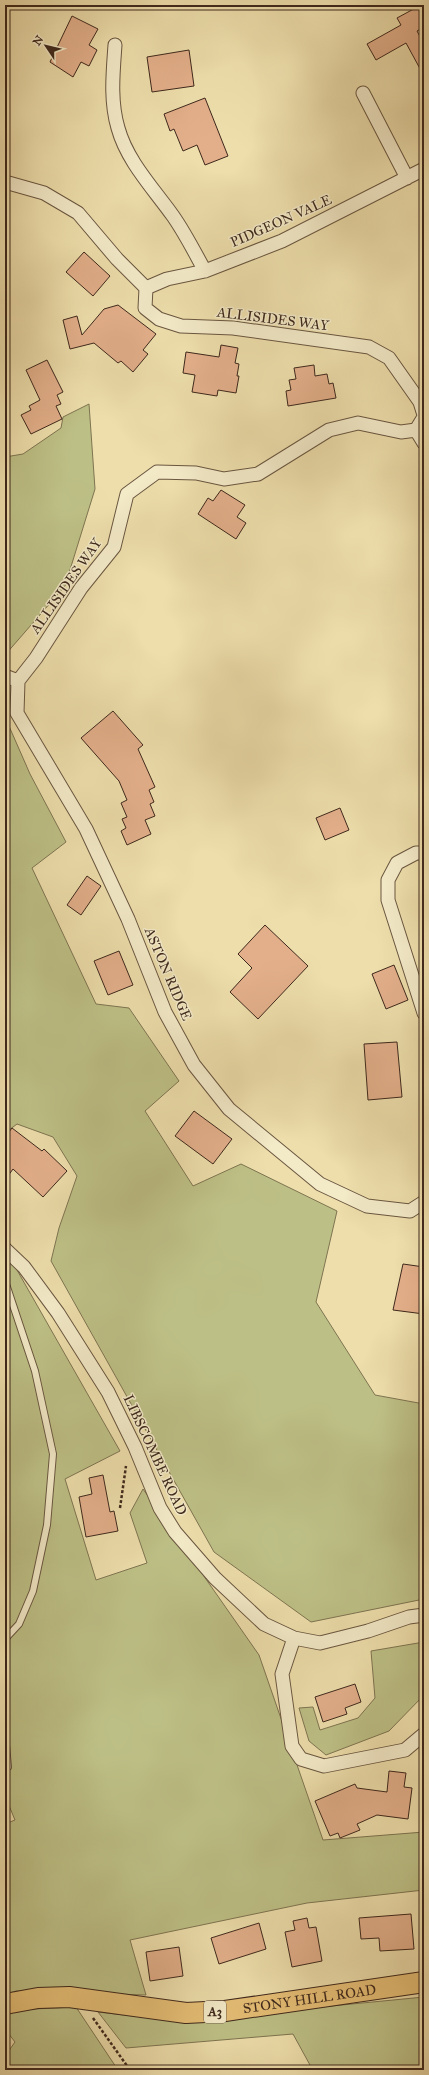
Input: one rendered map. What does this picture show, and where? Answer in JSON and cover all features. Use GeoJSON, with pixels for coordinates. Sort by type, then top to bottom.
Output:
{"type":"FeatureCollection","features":[{"type":"Feature","properties":{"kind":"main road","name":"STONY HILL ROAD"},"geometry":{"type":"LineString","coordinates":[[5,2004],[38,1998],[78,1998],[186,2013],[217,2012],[424,1982]]}},
{"type":"Feature","properties":{"kind":"street"},"geometry":{"type":"LineString","coordinates":[[115,45],[112,94],[118,128],[126,149],[152,188],[174,217],[206,271]]}},
{"type":"Feature","properties":{"kind":"street"},"geometry":{"type":"LineString","coordinates":[[363,93],[407,178]]}},
{"type":"Feature","properties":{"kind":"street","name":"PIDGEON VALE"},"geometry":{"type":"LineString","coordinates":[[146,288],[167,279],[206,271],[282,241],[424,169]]}},
{"type":"Feature","properties":{"kind":"street"},"geometry":{"type":"LineString","coordinates":[[5,182],[11,182],[44,193],[78,213],[117,259],[146,288]]}},
{"type":"Feature","properties":{"kind":"street","name":"ALLISIDES WAY"},"geometry":{"type":"LineString","coordinates":[[18,681],[36,658],[82,588],[114,547],[127,494],[157,472],[196,473],[224,479],[258,474],[329,430],[358,423],[401,432],[416,430],[424,416],[420,402],[389,358],[369,347],[233,328],[182,326],[159,319],[145,308],[146,288]]}},
{"type":"Feature","properties":{"kind":"street"},"geometry":{"type":"LineString","coordinates":[[416,430],[424,443]]}},
{"type":"Feature","properties":{"kind":"street"},"geometry":{"type":"LineString","coordinates":[[5,676],[18,681]]}},
{"type":"Feature","properties":{"kind":"street","name":"ASTON RIDGE"},"geometry":{"type":"LineString","coordinates":[[18,681],[17,713],[86,829],[128,919],[165,1012],[194,1065],[229,1109],[320,1184],[367,1206],[410,1211],[424,1202]]}},
{"type":"Feature","properties":{"kind":"street"},"geometry":{"type":"LineString","coordinates":[[424,853],[416,853],[397,863],[388,880],[388,900],[424,1013]]}},
{"type":"Feature","properties":{"kind":"street","name":"LIBSCOMBE ROAD"},"geometry":{"type":"LineString","coordinates":[[5,1249],[24,1267],[58,1313],[108,1392],[131,1440],[160,1508],[175,1532],[215,1578],[264,1624],[294,1638],[320,1643],[368,1631],[409,1617],[424,1615]]}},
{"type":"Feature","properties":{"kind":"street"},"geometry":{"type":"LineString","coordinates":[[294,1638],[282,1674],[292,1746],[301,1760],[324,1766],[405,1750],[424,1734]]}},
{"type":"Feature","properties":{"kind":"lane"},"geometry":{"type":"LineString","coordinates":[[5,1281],[35,1371],[52,1454],[47,1525],[33,1591],[19,1624],[6,1638],[5,1711]]}},
{"type":"Feature","properties":{"kind":"lane"},"geometry":{"type":"LineString","coordinates":[[5,1734],[8,1767]]}},
{"type":"Feature","properties":{"kind":"path"},"geometry":{"type":"LineString","coordinates":[[120,1508],[131,1440]]}},
{"type":"Feature","properties":{"kind":"path"},"geometry":{"type":"LineString","coordinates":[[78,1998],[128,2064],[130,2070]]}},
{"type":"Feature","properties":{"kind":"green space"},"geometry":{"type":"Polygon","coordinates":[[[89,404],[95,489],[65,586],[5,655],[5,457],[23,454],[61,428],[63,417],[89,404]]]}},
{"type":"Feature","properties":{"kind":"green space"},"geometry":{"type":"Polygon","coordinates":[[[5,717],[30,774],[66,842],[32,868],[96,1004],[129,1008],[179,1081],[145,1111],[193,1186],[241,1164],[337,1211],[316,1302],[375,1395],[424,1404],[424,1599],[311,1622],[214,1552],[51,1261],[59,1228],[77,1176],[53,1137],[17,1124],[5,1133],[5,717]]]}},
{"type":"Feature","properties":{"kind":"green space"},"geometry":{"type":"Polygon","coordinates":[[[5,1260],[13,1263],[120,1451],[65,1479],[96,1580],[147,1563],[130,1513],[143,1489],[259,1655],[323,1840],[424,1832],[424,1890],[307,1903],[130,1940],[146,1995],[16,1991],[5,1995],[5,1824],[15,1820],[5,1796],[5,1260]]]}},
{"type":"Feature","properties":{"kind":"green space"},"geometry":{"type":"Polygon","coordinates":[[[424,1642],[424,1695],[389,1731],[326,1755],[309,1741],[299,1708],[313,1707],[320,1730],[358,1718],[375,1698],[371,1651],[424,1642]]]}},
{"type":"Feature","properties":{"kind":"green space"},"geometry":{"type":"Polygon","coordinates":[[[424,1997],[424,2070],[294,2070],[310,2065],[293,2034],[126,2048],[98,2012],[177,2021],[424,1997]]]}},
{"type":"Feature","properties":{"kind":"green space"},"geometry":{"type":"Polygon","coordinates":[[[76,2007],[118,2070],[5,2070],[5,2056],[15,2042],[5,2029],[5,2019],[13,2010],[76,2007]]]}},
{"type":"Feature","properties":{"kind":"building"},"geometry":{"type":"Polygon","coordinates":[[[421,5],[424,5],[424,27],[417,31],[424,44],[424,76],[406,43],[376,60],[367,44],[401,25],[397,18],[421,5]]]}},
{"type":"Feature","properties":{"kind":"building"},"geometry":{"type":"Polygon","coordinates":[[[72,16],[98,29],[89,45],[97,50],[89,66],[81,62],[73,77],[50,62],[72,16]]]}},
{"type":"Feature","properties":{"kind":"building"},"geometry":{"type":"Polygon","coordinates":[[[189,50],[194,86],[152,92],[147,57],[189,50]]]}},
{"type":"Feature","properties":{"kind":"building"},"geometry":{"type":"Polygon","coordinates":[[[205,98],[228,156],[205,165],[197,145],[183,151],[174,129],[170,131],[164,114],[205,98]]]}},
{"type":"Feature","properties":{"kind":"building"},"geometry":{"type":"Polygon","coordinates":[[[84,252],[110,276],[93,296],[66,272],[84,252]]]}},
{"type":"Feature","properties":{"kind":"building"},"geometry":{"type":"Polygon","coordinates":[[[118,305],[156,334],[143,350],[148,354],[133,372],[121,361],[118,363],[94,343],[70,349],[63,320],[77,316],[82,335],[104,309],[118,305]]]}},
{"type":"Feature","properties":{"kind":"building"},"geometry":{"type":"Polygon","coordinates":[[[221,345],[238,348],[235,363],[239,364],[237,376],[239,376],[236,393],[218,390],[217,396],[192,392],[195,375],[183,373],[186,352],[219,357],[221,345]]]}},
{"type":"Feature","properties":{"kind":"building"},"geometry":{"type":"Polygon","coordinates":[[[47,360],[63,392],[57,395],[61,404],[56,406],[62,419],[31,434],[21,415],[31,410],[29,406],[40,400],[26,370],[47,360]]]}},
{"type":"Feature","properties":{"kind":"building"},"geometry":{"type":"Polygon","coordinates":[[[314,365],[315,376],[327,374],[329,384],[333,383],[336,398],[288,406],[286,391],[291,390],[289,380],[296,379],[294,368],[314,365]]]}},
{"type":"Feature","properties":{"kind":"building"},"geometry":{"type":"Polygon","coordinates":[[[221,490],[245,505],[237,517],[246,523],[236,539],[198,514],[208,498],[213,501],[221,490]]]}},
{"type":"Feature","properties":{"kind":"building"},"geometry":{"type":"Polygon","coordinates":[[[113,711],[143,745],[138,749],[155,787],[149,790],[154,802],[150,804],[155,816],[145,820],[151,834],[127,845],[121,831],[126,828],[122,819],[127,817],[121,803],[127,800],[119,781],[81,738],[113,711]]]}},
{"type":"Feature","properties":{"kind":"building"},"geometry":{"type":"Polygon","coordinates":[[[340,808],[349,830],[325,840],[316,818],[340,808]]]}},
{"type":"Feature","properties":{"kind":"building"},"geometry":{"type":"Polygon","coordinates":[[[87,876],[101,886],[81,915],[67,905],[87,876]]]}},
{"type":"Feature","properties":{"kind":"building"},"geometry":{"type":"Polygon","coordinates":[[[265,925],[308,966],[258,1019],[230,992],[252,968],[238,954],[265,925]]]}},
{"type":"Feature","properties":{"kind":"building"},"geometry":{"type":"Polygon","coordinates":[[[119,951],[133,985],[108,995],[94,961],[119,951]]]}},
{"type":"Feature","properties":{"kind":"building"},"geometry":{"type":"Polygon","coordinates":[[[394,965],[408,1000],[386,1009],[372,974],[394,965]]]}},
{"type":"Feature","properties":{"kind":"building"},"geometry":{"type":"Polygon","coordinates":[[[397,1042],[402,1097],[368,1100],[364,1044],[397,1042]]]}},
{"type":"Feature","properties":{"kind":"building"},"geometry":{"type":"Polygon","coordinates":[[[194,1111],[232,1139],[213,1164],[175,1136],[194,1111]]]}},
{"type":"Feature","properties":{"kind":"building"},"geometry":{"type":"Polygon","coordinates":[[[12,1128],[42,1151],[44,1149],[67,1171],[43,1197],[13,1169],[5,1180],[5,1137],[12,1128]]]}},
{"type":"Feature","properties":{"kind":"building"},"geometry":{"type":"Polygon","coordinates":[[[403,1264],[424,1267],[424,1314],[393,1310],[403,1264]]]}},
{"type":"Feature","properties":{"kind":"building"},"geometry":{"type":"Polygon","coordinates":[[[103,1475],[110,1512],[114,1511],[118,1531],[86,1537],[79,1497],[92,1494],[89,1478],[103,1475]]]}},
{"type":"Feature","properties":{"kind":"building"},"geometry":{"type":"Polygon","coordinates":[[[355,1684],[361,1702],[345,1708],[347,1714],[323,1722],[315,1697],[355,1684]]]}},
{"type":"Feature","properties":{"kind":"building"},"geometry":{"type":"Polygon","coordinates":[[[389,1771],[406,1773],[404,1787],[412,1788],[408,1819],[377,1815],[357,1824],[360,1830],[340,1838],[338,1833],[330,1836],[315,1801],[355,1784],[357,1788],[387,1792],[389,1771]]]}},
{"type":"Feature","properties":{"kind":"building"},"geometry":{"type":"Polygon","coordinates":[[[411,1914],[414,1949],[380,1951],[379,1938],[361,1939],[359,1918],[411,1914]]]}},
{"type":"Feature","properties":{"kind":"building"},"geometry":{"type":"Polygon","coordinates":[[[307,1918],[309,1928],[316,1927],[322,1961],[292,1967],[285,1932],[295,1930],[293,1921],[307,1918]]]}},
{"type":"Feature","properties":{"kind":"building"},"geometry":{"type":"Polygon","coordinates":[[[259,1923],[266,1949],[219,1964],[211,1938],[259,1923]]]}},
{"type":"Feature","properties":{"kind":"building"},"geometry":{"type":"Polygon","coordinates":[[[179,1947],[183,1976],[150,1981],[146,1952],[179,1947]]]}}]}
